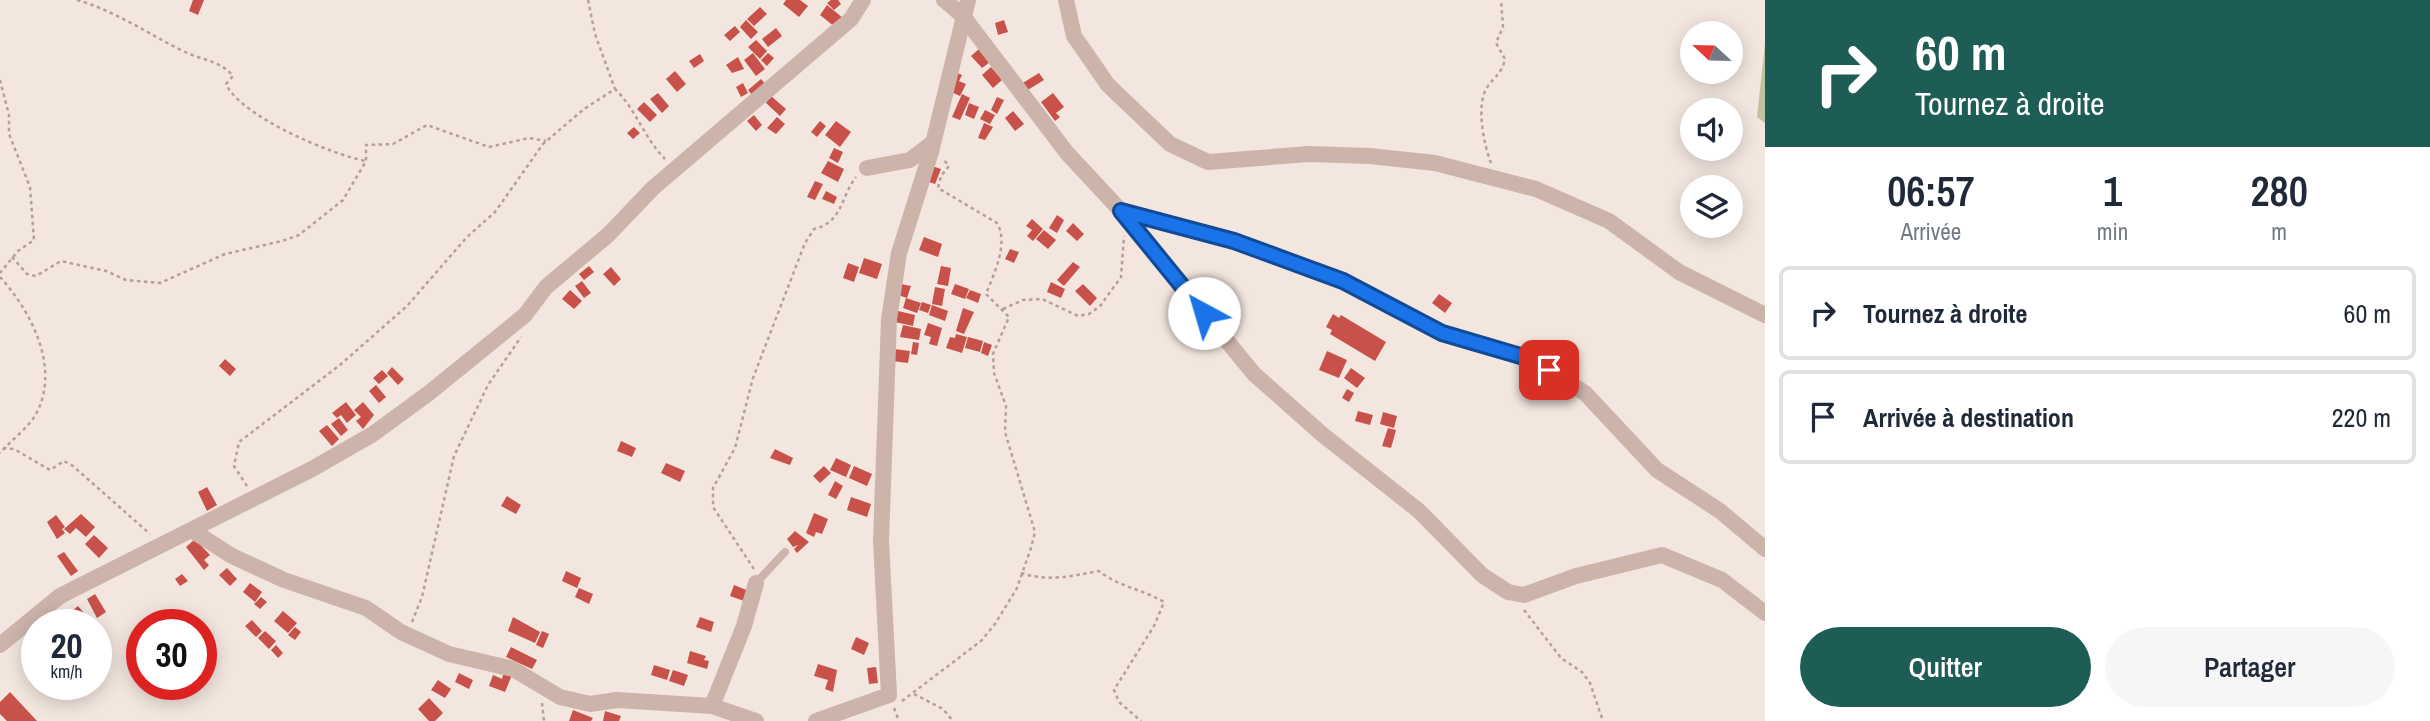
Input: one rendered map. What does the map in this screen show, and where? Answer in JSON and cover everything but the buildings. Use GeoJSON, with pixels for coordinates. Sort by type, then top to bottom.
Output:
{"type":"FeatureCollection","features":[{"type":"Feature","properties":{"kind":"street"},"geometry":{"type":"LineString","coordinates":[[0,645],[60,596],[193,531],[373,434],[525,315],[546,287],[608,235],[675,169],[843,26],[863,0]]}},
{"type":"Feature","properties":{"kind":"street"},"geometry":{"type":"LineString","coordinates":[[944,0],[963,16],[1067,153],[1121,211],[1254,374],[1323,435],[1419,511],[1482,575],[1508,592],[1524,595],[1576,576],[1662,555],[1722,580],[1765,613]]}},
{"type":"Feature","properties":{"kind":"street"},"geometry":{"type":"LineString","coordinates":[[816,721],[889,695],[881,541],[889,319],[899,253],[932,147],[968,0]]}},
{"type":"Feature","properties":{"kind":"street"},"geometry":{"type":"LineString","coordinates":[[1066,0],[1074,36],[1108,85],[1170,144],[1208,162],[1309,154],[1370,156],[1435,163],[1536,189],[1609,221],[1679,272],[1765,315]]}},
{"type":"Feature","properties":{"kind":"street"},"geometry":{"type":"LineString","coordinates":[[867,168],[894,165],[917,157],[932,147]]}},
{"type":"Feature","properties":{"kind":"street"},"geometry":{"type":"LineString","coordinates":[[1121,211],[1234,241],[1331,276],[1442,333],[1531,359],[1585,393],[1657,470],[1720,511],[1765,549]]}},
{"type":"Feature","properties":{"kind":"street"},"geometry":{"type":"LineString","coordinates":[[193,531],[232,556],[284,580],[366,608],[407,635],[449,654],[513,669],[560,696],[590,704],[617,699],[712,706],[756,721]]}},
{"type":"Feature","properties":{"kind":"street"},"geometry":{"type":"LineString","coordinates":[[712,706],[744,626],[756,583]]}},
{"type":"Feature","properties":{"kind":"lane"},"geometry":{"type":"LineString","coordinates":[[756,583],[785,552]]}},
{"type":"Feature","properties":{"kind":"path"},"geometry":{"type":"LineString","coordinates":[[77,0],[115,14],[185,52],[226,67],[233,76],[226,84],[229,90],[248,109],[291,135],[326,146],[344,157],[366,160]]}},
{"type":"Feature","properties":{"kind":"path"},"geometry":{"type":"LineString","coordinates":[[588,0],[595,34],[615,89],[628,102],[635,118],[658,152],[675,169]]}},
{"type":"Feature","properties":{"kind":"path"},"geometry":{"type":"LineString","coordinates":[[1498,179],[1486,148],[1482,106],[1486,88],[1503,72],[1505,59],[1496,43],[1503,27],[1501,0]]}},
{"type":"Feature","properties":{"kind":"path"},"geometry":{"type":"LineString","coordinates":[[0,80],[9,115],[9,134],[30,187],[34,221],[33,240],[12,257],[0,275],[27,316],[44,353],[45,387],[37,414],[0,453]]}},
{"type":"Feature","properties":{"kind":"path"},"geometry":{"type":"LineString","coordinates":[[255,497],[234,466],[239,442],[340,365],[419,294],[467,237],[495,212],[547,142],[584,109],[615,89]]}},
{"type":"Feature","properties":{"kind":"path"},"geometry":{"type":"LineString","coordinates":[[12,257],[27,274],[36,276],[61,261],[106,271],[126,280],[160,283],[225,254],[299,235],[343,200],[366,160],[366,145],[393,144],[427,125],[489,147],[539,137],[547,142]]}},
{"type":"Feature","properties":{"kind":"path"},"geometry":{"type":"LineString","coordinates":[[894,706],[914,694],[981,641],[1007,607],[1035,533],[1005,432],[1006,406],[994,373],[993,354],[1009,317],[986,294],[1000,252],[1000,230],[997,223],[938,188],[941,176],[949,166],[932,147]]}},
{"type":"Feature","properties":{"kind":"path"},"geometry":{"type":"LineString","coordinates":[[756,583],[753,568],[713,507],[713,488],[735,448],[753,379],[805,243],[814,229],[827,226],[837,217],[854,179],[867,168]]}},
{"type":"Feature","properties":{"kind":"path"},"geometry":{"type":"LineString","coordinates":[[1003,309],[1023,300],[1042,299],[1078,316],[1100,306],[1121,277],[1124,230],[1121,211]]}},
{"type":"Feature","properties":{"kind":"path"},"geometry":{"type":"LineString","coordinates":[[407,635],[422,597],[454,456],[488,385],[516,347],[525,328],[525,315]]}},
{"type":"Feature","properties":{"kind":"path"},"geometry":{"type":"LineString","coordinates":[[4,449],[14,449],[50,470],[64,461],[74,466],[145,528],[160,547]]}},
{"type":"Feature","properties":{"kind":"path"},"geometry":{"type":"LineString","coordinates":[[1021,573],[1039,579],[1060,579],[1099,571],[1121,587],[1147,593],[1164,602],[1148,636],[1114,690],[1119,702],[1141,721]]}},
{"type":"Feature","properties":{"kind":"path"},"geometry":{"type":"LineString","coordinates":[[1508,592],[1561,658],[1582,672],[1590,683],[1603,721]]}},
{"type":"Feature","properties":{"kind":"path"},"geometry":{"type":"LineString","coordinates":[[914,694],[943,709],[953,721]]}},
{"type":"Feature","properties":{"kind":"green space"},"geometry":{"type":"Polygon","coordinates":[[[1765,44],[1765,123],[1757,117],[1765,44]]]}},
{"type":"Feature","properties":{"kind":"route"},"geometry":{"type":"LineString","coordinates":[[1204,313],[1121,211],[1234,241],[1343,281],[1442,333],[1531,359],[1549,370]]}}]}
